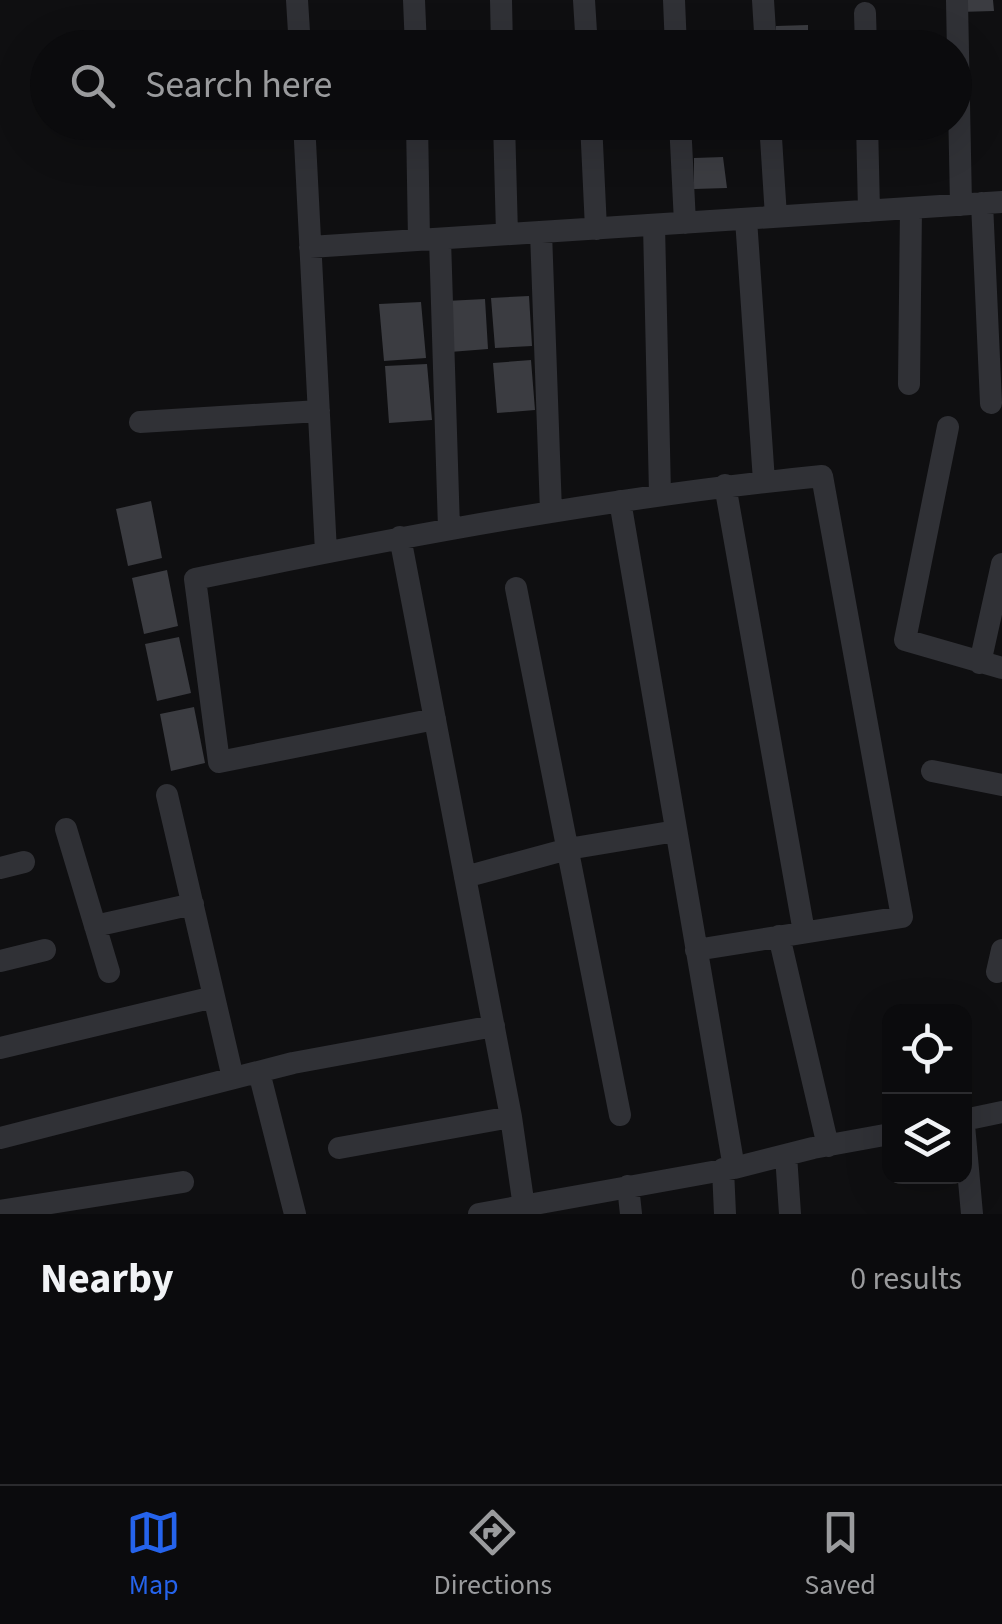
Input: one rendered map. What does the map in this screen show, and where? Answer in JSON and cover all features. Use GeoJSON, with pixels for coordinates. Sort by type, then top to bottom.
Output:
{"type":"FeatureCollection","features":[{"type":"Feature","properties":{"kind":"street"},"geometry":{"type":"LineString","coordinates":[[297,0],[299,30]]}},
{"type":"Feature","properties":{"kind":"street"},"geometry":{"type":"LineString","coordinates":[[414,0],[415,30]]}},
{"type":"Feature","properties":{"kind":"street"},"geometry":{"type":"LineString","coordinates":[[501,0],[502,30]]}},
{"type":"Feature","properties":{"kind":"street"},"geometry":{"type":"LineString","coordinates":[[584,0],[586,30]]}},
{"type":"Feature","properties":{"kind":"street"},"geometry":{"type":"LineString","coordinates":[[674,0],[675,30]]}},
{"type":"Feature","properties":{"kind":"street"},"geometry":{"type":"LineString","coordinates":[[763,0],[765,30]]}},
{"type":"Feature","properties":{"kind":"street"},"geometry":{"type":"LineString","coordinates":[[956,1],[960,30]]}},
{"type":"Feature","properties":{"kind":"street"},"geometry":{"type":"LineString","coordinates":[[865,13],[865,30]]}},
{"type":"Feature","properties":{"kind":"street"},"geometry":{"type":"LineString","coordinates":[[972,130],[981,203],[991,403]]}},
{"type":"Feature","properties":{"kind":"street"},"geometry":{"type":"LineString","coordinates":[[305,140],[326,552]]}},
{"type":"Feature","properties":{"kind":"street"},"geometry":{"type":"LineString","coordinates":[[419,140],[448,528]]}},
{"type":"Feature","properties":{"kind":"street"},"geometry":{"type":"LineString","coordinates":[[505,140],[508,234]]}},
{"type":"Feature","properties":{"kind":"street"},"geometry":{"type":"LineString","coordinates":[[592,140],[596,228]]}},
{"type":"Feature","properties":{"kind":"street"},"geometry":{"type":"LineString","coordinates":[[681,140],[684,223]]}},
{"type":"Feature","properties":{"kind":"street"},"geometry":{"type":"LineString","coordinates":[[771,140],[776,217]]}},
{"type":"Feature","properties":{"kind":"street"},"geometry":{"type":"LineString","coordinates":[[867,140],[869,211]]}},
{"type":"Feature","properties":{"kind":"street"},"geometry":{"type":"LineString","coordinates":[[310,247],[981,203]]}},
{"type":"Feature","properties":{"kind":"street"},"geometry":{"type":"LineString","coordinates":[[909,384],[910,208]]}},
{"type":"Feature","properties":{"kind":"street"},"geometry":{"type":"LineString","coordinates":[[746,219],[764,482]]}},
{"type":"Feature","properties":{"kind":"street"},"geometry":{"type":"LineString","coordinates":[[654,225],[660,494]]}},
{"type":"Feature","properties":{"kind":"street"},"geometry":{"type":"LineString","coordinates":[[541,232],[551,512]]}},
{"type":"Feature","properties":{"kind":"street"},"geometry":{"type":"LineString","coordinates":[[140,422],[319,411]]}},
{"type":"Feature","properties":{"kind":"street"},"geometry":{"type":"LineString","coordinates":[[948,427],[905,640],[991,665],[1002,564]]}},
{"type":"Feature","properties":{"kind":"street"},"geometry":{"type":"LineString","coordinates":[[435,719],[220,762],[195,579],[448,528],[724,485],[822,476],[902,917],[696,950]]}},
{"type":"Feature","properties":{"kind":"street"},"geometry":{"type":"LineString","coordinates":[[724,485],[804,932]]}},
{"type":"Feature","properties":{"kind":"street"},"geometry":{"type":"LineString","coordinates":[[620,501],[696,950],[728,1168],[726,1214]]}},
{"type":"Feature","properties":{"kind":"street"},"geometry":{"type":"LineString","coordinates":[[400,536],[511,1117],[525,1209]]}},
{"type":"Feature","properties":{"kind":"street"},"geometry":{"type":"LineString","coordinates":[[516,588],[620,1114]]}},
{"type":"Feature","properties":{"kind":"street"},"geometry":{"type":"LineString","coordinates":[[932,771],[1002,785]]}},
{"type":"Feature","properties":{"kind":"street"},"geometry":{"type":"LineString","coordinates":[[167,795],[233,1078]]}},
{"type":"Feature","properties":{"kind":"street"},"geometry":{"type":"LineString","coordinates":[[66,829],[109,972]]}},
{"type":"Feature","properties":{"kind":"street"},"geometry":{"type":"LineString","coordinates":[[465,876],[568,849],[676,831]]}},
{"type":"Feature","properties":{"kind":"street"},"geometry":{"type":"LineString","coordinates":[[0,868],[24,862]]}},
{"type":"Feature","properties":{"kind":"street"},"geometry":{"type":"LineString","coordinates":[[95,926],[193,904]]}},
{"type":"Feature","properties":{"kind":"street"},"geometry":{"type":"LineString","coordinates":[[780,936],[828,1146]]}},
{"type":"Feature","properties":{"kind":"street"},"geometry":{"type":"LineString","coordinates":[[0,961],[45,950]]}},
{"type":"Feature","properties":{"kind":"street"},"geometry":{"type":"LineString","coordinates":[[0,1048],[214,997]]}},
{"type":"Feature","properties":{"kind":"street"},"geometry":{"type":"LineString","coordinates":[[0,1138],[259,1072],[494,1026]]}},
{"type":"Feature","properties":{"kind":"street"},"geometry":{"type":"LineString","coordinates":[[259,1072],[296,1214]]}},
{"type":"Feature","properties":{"kind":"street"},"geometry":{"type":"LineString","coordinates":[[972,1120],[1002,1112]]}},
{"type":"Feature","properties":{"kind":"street"},"geometry":{"type":"LineString","coordinates":[[339,1148],[511,1117]]}},
{"type":"Feature","properties":{"kind":"street"},"geometry":{"type":"LineString","coordinates":[[478,1214],[525,1209],[882,1136]]}},
{"type":"Feature","properties":{"kind":"street"},"geometry":{"type":"LineString","coordinates":[[786,1155],[790,1214]]}},
{"type":"Feature","properties":{"kind":"street"},"geometry":{"type":"LineString","coordinates":[[0,1211],[183,1182]]}},
{"type":"Feature","properties":{"kind":"street"},"geometry":{"type":"LineString","coordinates":[[969,1184],[972,1214]]}},
{"type":"Feature","properties":{"kind":"street"},"geometry":{"type":"LineString","coordinates":[[628,1186],[631,1214]]}},
{"type":"Feature","properties":{"kind":"building"},"geometry":{"type":"Polygon","coordinates":[[[959,0],[993,0],[994,11],[959,12],[959,0]]]}},
{"type":"Feature","properties":{"kind":"building"},"geometry":{"type":"Polygon","coordinates":[[[808,25],[808,30],[776,30],[776,26],[808,25]]]}},
{"type":"Feature","properties":{"kind":"building"},"geometry":{"type":"Polygon","coordinates":[[[723,157],[727,188],[694,189],[694,158],[723,157]]]}},
{"type":"Feature","properties":{"kind":"building"},"geometry":{"type":"Polygon","coordinates":[[[529,296],[532,346],[495,348],[491,298],[529,296]]]}},
{"type":"Feature","properties":{"kind":"building"},"geometry":{"type":"Polygon","coordinates":[[[485,299],[488,349],[450,352],[446,301],[485,299]]]}},
{"type":"Feature","properties":{"kind":"building"},"geometry":{"type":"Polygon","coordinates":[[[421,302],[426,358],[384,361],[379,304],[421,302]]]}},
{"type":"Feature","properties":{"kind":"building"},"geometry":{"type":"Polygon","coordinates":[[[531,360],[535,410],[497,413],[493,363],[531,360]]]}},
{"type":"Feature","properties":{"kind":"building"},"geometry":{"type":"Polygon","coordinates":[[[427,364],[432,420],[389,423],[385,366],[427,364]]]}},
{"type":"Feature","properties":{"kind":"building"},"geometry":{"type":"Polygon","coordinates":[[[151,501],[162,558],[128,566],[116,509],[151,501]]]}},
{"type":"Feature","properties":{"kind":"building"},"geometry":{"type":"Polygon","coordinates":[[[167,570],[178,626],[144,634],[132,578],[167,570]]]}},
{"type":"Feature","properties":{"kind":"building"},"geometry":{"type":"Polygon","coordinates":[[[179,637],[191,693],[157,701],[145,644],[179,637]]]}},
{"type":"Feature","properties":{"kind":"building"},"geometry":{"type":"Polygon","coordinates":[[[194,707],[205,763],[171,771],[160,714],[194,707]]]}}]}
